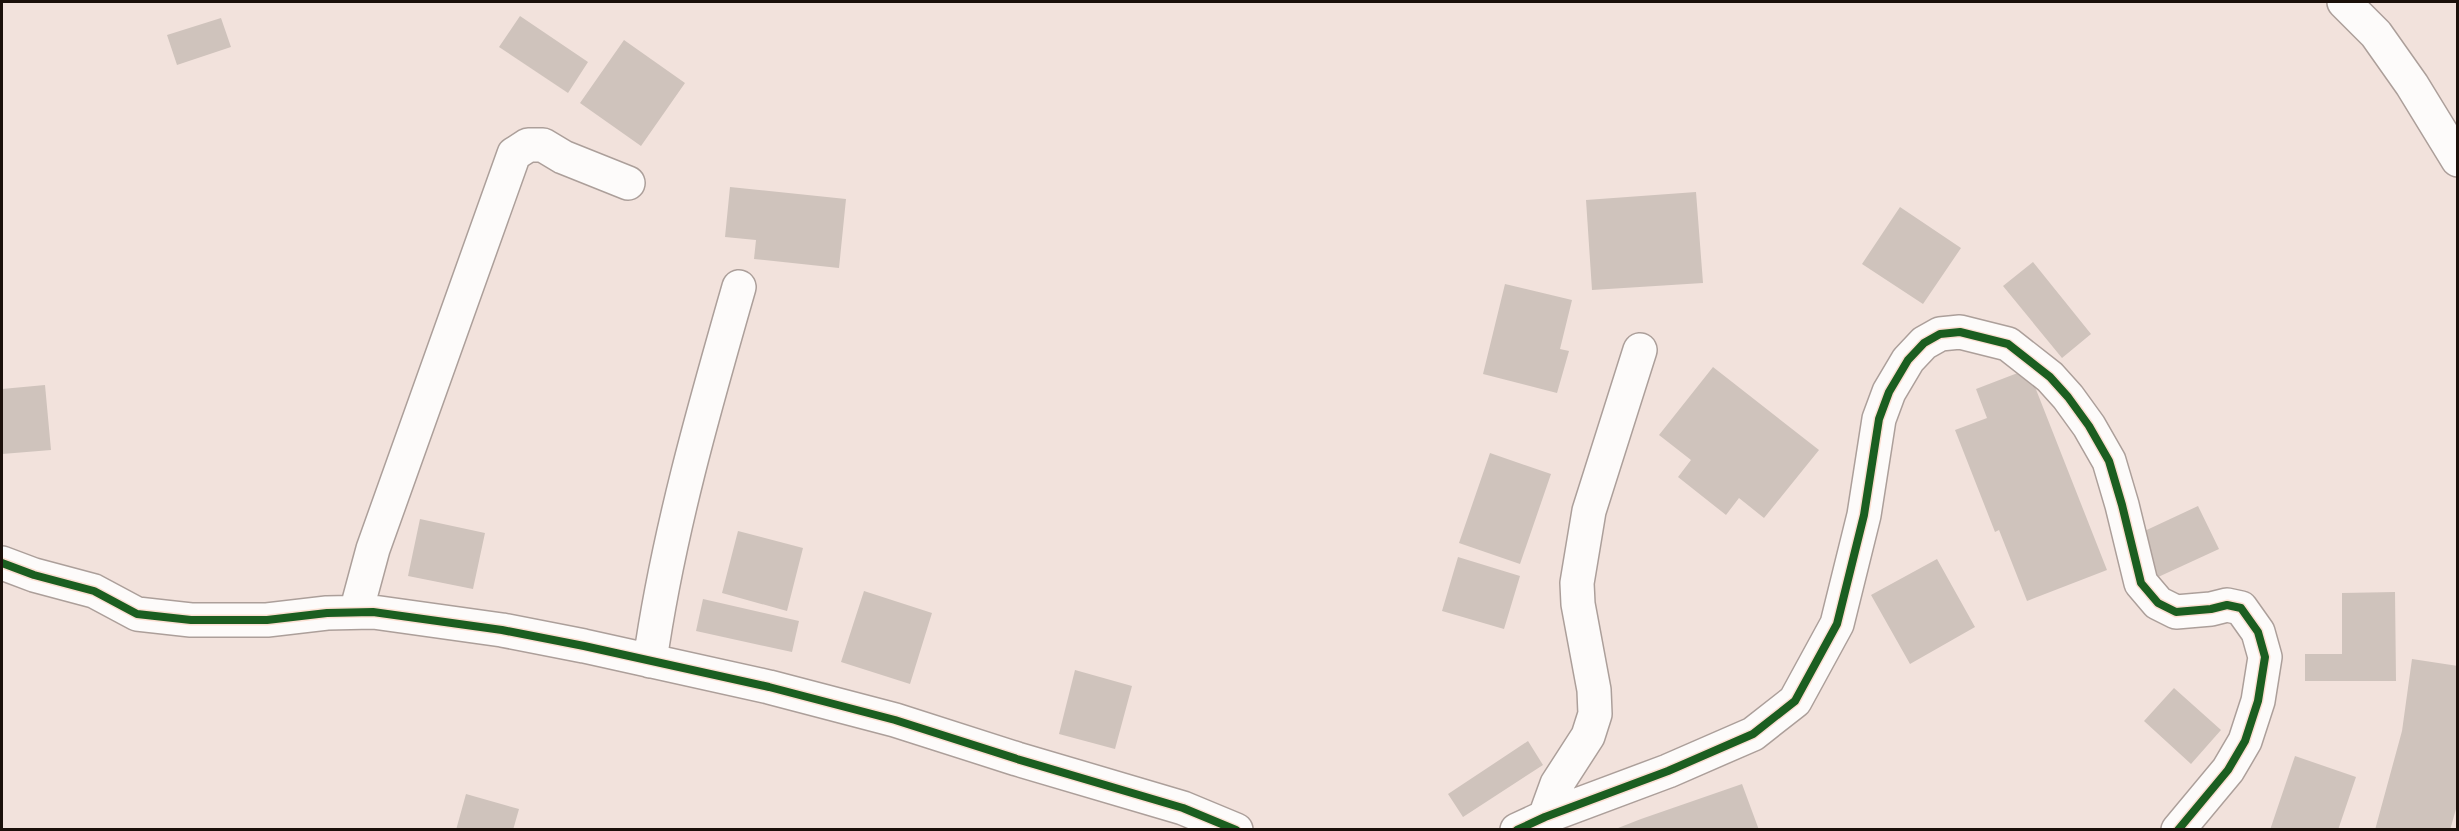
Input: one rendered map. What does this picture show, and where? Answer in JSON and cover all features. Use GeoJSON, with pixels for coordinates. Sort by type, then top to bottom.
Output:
{"type":"FeatureCollection","features":[{"type":"Feature","properties":{"kind":"street"},"geometry":{"type":"LineString","coordinates":[[2344,2],[2376,34],[2412,85],[2457,160]]}},
{"type":"Feature","properties":{"kind":"street"},"geometry":{"type":"LineString","coordinates":[[356,612],[374,549],[514,154],[528,145],[543,145],[563,157],[628,183]]}},
{"type":"Feature","properties":{"kind":"street"},"geometry":{"type":"LineString","coordinates":[[650,661],[659,599],[672,542],[712,381],[739,287]]}},
{"type":"Feature","properties":{"kind":"street"},"geometry":{"type":"LineString","coordinates":[[1531,823],[1668,771],[1753,734],[1795,700],[1837,624],[1864,515],[1879,419],[1889,392],[1908,360],[1924,344],[1940,334],[1960,332],[2008,344],[2050,377],[2068,397],[2089,426],[2109,461],[2141,583],[2158,603],[2176,612],[2211,609],[2227,604],[2241,608],[2258,632],[2265,657],[2258,701],[2245,741],[2228,770],[2178,830]]}},
{"type":"Feature","properties":{"kind":"street"},"geometry":{"type":"LineString","coordinates":[[1531,823],[1588,736],[1595,714],[1594,690],[1576,583],[1589,512],[1640,350]]}},
{"type":"Feature","properties":{"kind":"street"},"geometry":{"type":"LineString","coordinates":[[2,563],[34,575],[94,591],[137,614],[191,620],[267,620],[327,613],[373,612],[502,630],[650,661],[769,687],[895,720],[1183,808],[1236,830]]}},
{"type":"Feature","properties":{"kind":"building"},"geometry":{"type":"Polygon","coordinates":[[[520,16],[588,62],[568,93],[499,47],[520,16]]]}},
{"type":"Feature","properties":{"kind":"building"},"geometry":{"type":"Polygon","coordinates":[[[221,18],[231,47],[177,65],[167,35],[221,18]]]}},
{"type":"Feature","properties":{"kind":"building"},"geometry":{"type":"Polygon","coordinates":[[[624,40],[685,83],[641,146],[580,103],[624,40]]]}},
{"type":"Feature","properties":{"kind":"building"},"geometry":{"type":"Polygon","coordinates":[[[730,187],[846,199],[839,268],[754,259],[756,240],[725,237],[730,187]]]}},
{"type":"Feature","properties":{"kind":"building"},"geometry":{"type":"Polygon","coordinates":[[[1696,192],[1703,283],[1592,290],[1586,200],[1696,192]]]}},
{"type":"Feature","properties":{"kind":"building"},"geometry":{"type":"Polygon","coordinates":[[[1900,207],[1961,248],[1923,304],[1862,264],[1900,207]]]}},
{"type":"Feature","properties":{"kind":"building"},"geometry":{"type":"Polygon","coordinates":[[[2033,262],[2091,334],[2062,358],[2003,286],[2033,262]]]}},
{"type":"Feature","properties":{"kind":"building"},"geometry":{"type":"Polygon","coordinates":[[[1505,284],[1572,300],[1560,349],[1569,351],[1557,393],[1483,374],[1505,284]]]}},
{"type":"Feature","properties":{"kind":"building"},"geometry":{"type":"Polygon","coordinates":[[[1713,367],[1819,450],[1764,518],[1739,498],[1726,515],[1678,477],[1691,460],[1659,435],[1713,367]]]}},
{"type":"Feature","properties":{"kind":"building"},"geometry":{"type":"Polygon","coordinates":[[[2028,369],[2107,570],[2027,601],[1999,530],[1995,532],[1955,430],[1987,418],[1976,389],[2028,369]]]}},
{"type":"Feature","properties":{"kind":"building"},"geometry":{"type":"Polygon","coordinates":[[[45,385],[51,450],[2,454],[2,389],[45,385]]]}},
{"type":"Feature","properties":{"kind":"building"},"geometry":{"type":"Polygon","coordinates":[[[1490,453],[1551,474],[1520,564],[1459,543],[1490,453]]]}},
{"type":"Feature","properties":{"kind":"building"},"geometry":{"type":"Polygon","coordinates":[[[2198,506],[2219,549],[2156,578],[2136,535],[2198,506]]]}},
{"type":"Feature","properties":{"kind":"building"},"geometry":{"type":"Polygon","coordinates":[[[420,519],[485,533],[473,589],[408,576],[420,519]]]}},
{"type":"Feature","properties":{"kind":"building"},"geometry":{"type":"Polygon","coordinates":[[[738,531],[803,548],[787,611],[722,593],[738,531]]]}},
{"type":"Feature","properties":{"kind":"building"},"geometry":{"type":"Polygon","coordinates":[[[1458,557],[1520,576],[1504,629],[1442,611],[1458,557]]]}},
{"type":"Feature","properties":{"kind":"building"},"geometry":{"type":"Polygon","coordinates":[[[1937,559],[1975,627],[1910,664],[1871,595],[1937,559]]]}},
{"type":"Feature","properties":{"kind":"building"},"geometry":{"type":"Polygon","coordinates":[[[864,591],[932,613],[910,684],[841,662],[864,591]]]}},
{"type":"Feature","properties":{"kind":"building"},"geometry":{"type":"Polygon","coordinates":[[[2395,592],[2396,681],[2305,681],[2305,654],[2342,654],[2342,593],[2395,592]]]}},
{"type":"Feature","properties":{"kind":"building"},"geometry":{"type":"Polygon","coordinates":[[[703,599],[799,621],[792,652],[696,631],[703,599]]]}},
{"type":"Feature","properties":{"kind":"building"},"geometry":{"type":"Polygon","coordinates":[[[2412,659],[2458,666],[2458,809],[2456,809],[2450,830],[2375,830],[2402,731],[2412,659]]]}},
{"type":"Feature","properties":{"kind":"building"},"geometry":{"type":"Polygon","coordinates":[[[1075,670],[1132,686],[1115,749],[1059,734],[1075,670]]]}},
{"type":"Feature","properties":{"kind":"building"},"geometry":{"type":"Polygon","coordinates":[[[2174,688],[2221,730],[2191,764],[2144,721],[2174,688]]]}},
{"type":"Feature","properties":{"kind":"building"},"geometry":{"type":"Polygon","coordinates":[[[1528,741],[1543,765],[1463,817],[1448,794],[1528,741]]]}},
{"type":"Feature","properties":{"kind":"building"},"geometry":{"type":"Polygon","coordinates":[[[2295,756],[2356,777],[2338,830],[2270,830],[2295,756]]]}},
{"type":"Feature","properties":{"kind":"building"},"geometry":{"type":"Polygon","coordinates":[[[1742,784],[1759,830],[1613,830],[1641,819],[1742,784]]]}},
{"type":"Feature","properties":{"kind":"building"},"geometry":{"type":"Polygon","coordinates":[[[466,794],[519,809],[513,830],[456,830],[466,794]]]}},
{"type":"Feature","properties":{"kind":"cycle path"},"geometry":{"type":"LineString","coordinates":[[1517,830],[1545,817],[1668,771],[1753,734],[1795,701],[1837,624],[1864,515],[1879,419],[1889,392],[1908,360],[1924,343],[1940,334],[1960,332],[2008,344],[2050,377],[2068,397],[2089,426],[2109,461],[2141,583],[2158,603],[2176,612],[2227,605],[2241,608],[2258,632],[2265,657],[2258,701],[2245,741],[2228,770],[2178,830]]}},
{"type":"Feature","properties":{"kind":"cycle path"},"geometry":{"type":"LineString","coordinates":[[2,563],[34,575],[94,591],[137,614],[191,620],[267,620],[327,613],[373,612],[502,630],[584,646],[769,687],[895,720],[1183,808],[1236,830]]}}]}
